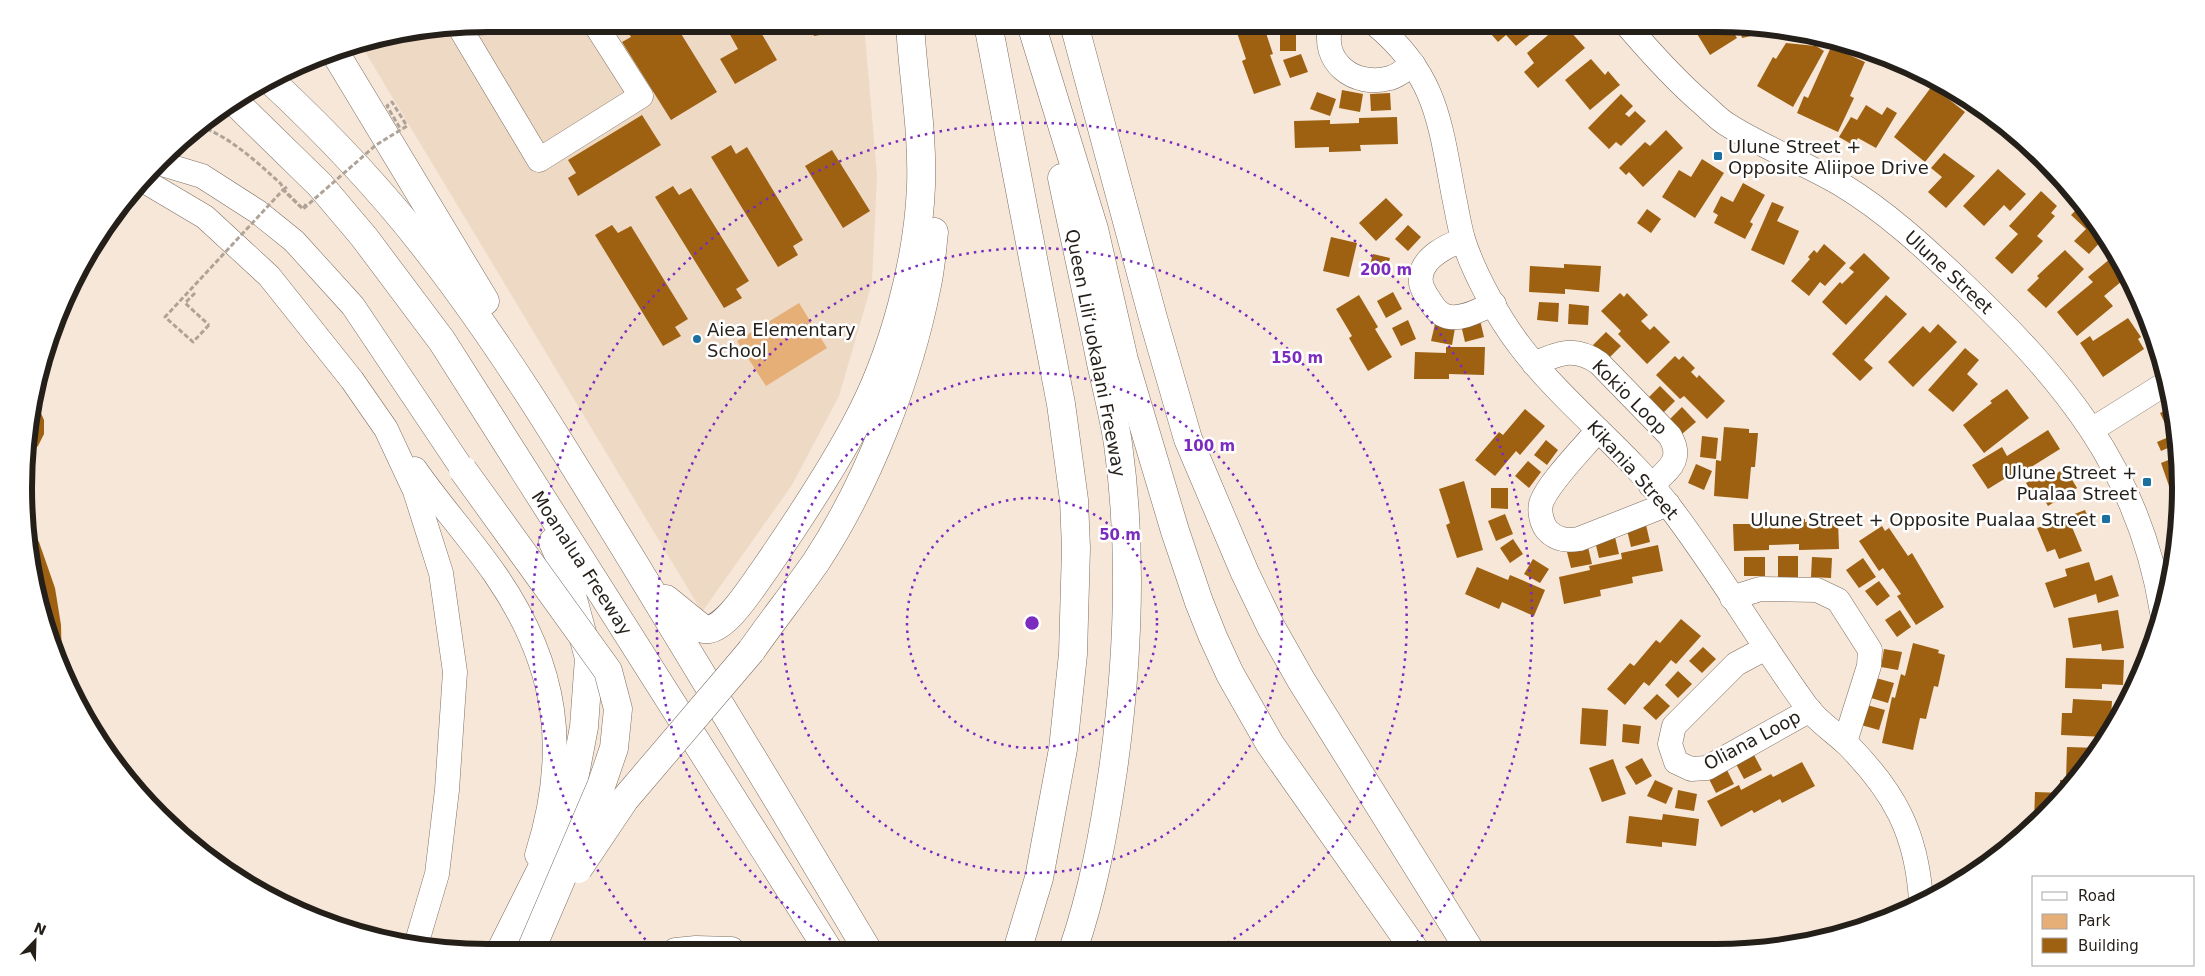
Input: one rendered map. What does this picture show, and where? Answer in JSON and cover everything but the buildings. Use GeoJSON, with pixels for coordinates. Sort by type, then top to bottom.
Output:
{"type":"FeatureCollection","features":[{"type":"Feature","properties":{"kind":"highway"},"geometry":{"type":"LineString","coordinates":[[646,582],[703,629],[716,628],[724,623],[800,518],[858,421],[882,363],[899,312],[918,226],[921,144],[911,32]]}},
{"type":"Feature","properties":{"kind":"highway"},"geometry":{"type":"LineString","coordinates":[[536,944],[567,886],[625,799],[751,651],[816,561],[856,491],[888,417],[914,344],[928,283],[938,186],[934,101],[924,32]]}},
{"type":"Feature","properties":{"kind":"highway"},"geometry":{"type":"LineString","coordinates":[[990,32],[1061,404],[1074,500],[1076,607],[1063,749],[1039,878],[1019,944]]}},
{"type":"Feature","properties":{"kind":"highway","name":"Queen Liliʻuokalani Freeway"},"geometry":{"type":"LineString","coordinates":[[1032,32],[1118,443],[1124,507],[1126,628],[1120,714],[1108,806],[1098,856],[1075,944]]}},
{"type":"Feature","properties":{"kind":"highway"},"geometry":{"type":"LineString","coordinates":[[1033,32],[1094,228],[1124,360],[1178,540],[1199,602],[1230,674],[1270,744],[1410,944]]}},
{"type":"Feature","properties":{"kind":"highway"},"geometry":{"type":"LineString","coordinates":[[1076,32],[1153,318],[1188,438],[1241,564],[1271,627],[1301,680],[1466,944]]}},
{"type":"Feature","properties":{"kind":"highway"},"geometry":{"type":"LineString","coordinates":[[338,58],[495,317],[560,444]]}},
{"type":"Feature","properties":{"kind":"highway"},"geometry":{"type":"LineString","coordinates":[[275,85],[340,149],[384,198],[432,255],[482,326],[560,444],[646,582],[864,944]]}},
{"type":"Feature","properties":{"kind":"highway"},"geometry":{"type":"LineString","coordinates":[[238,107],[305,192]]}},
{"type":"Feature","properties":{"kind":"highway"},"geometry":{"type":"LineString","coordinates":[[226,116],[305,192]]}},
{"type":"Feature","properties":{"kind":"highway","name":"Moanalua Freeway"},"geometry":{"type":"LineString","coordinates":[[305,192],[370,244],[442,341],[825,944]]}},
{"type":"Feature","properties":{"kind":"highway"},"geometry":{"type":"LineString","coordinates":[[503,944],[554,844],[572,790],[584,727],[588,658],[566,570],[518,463]]}},
{"type":"Feature","properties":{"kind":"highway"},"geometry":{"type":"LineString","coordinates":[[463,470],[608,671],[618,709],[614,748],[601,786],[535,944]]}},
{"type":"Feature","properties":{"kind":"highway"},"geometry":{"type":"LineString","coordinates":[[999,944],[1063,749]]}},
{"type":"Feature","properties":{"kind":"highway"},"geometry":{"type":"LineString","coordinates":[[812,857],[872,944]]}},
{"type":"Feature","properties":{"kind":"street"},"geometry":{"type":"LineString","coordinates":[[463,33],[539,160],[641,96],[600,32]]}},
{"type":"Feature","properties":{"kind":"street"},"geometry":{"type":"LineString","coordinates":[[1329,32],[1330,51],[1338,66],[1353,76],[1371,81],[1392,78],[1413,64]]}},
{"type":"Feature","properties":{"kind":"street","name":"Kikania Street"},"geometry":{"type":"LineString","coordinates":[[1385,32],[1393,38],[1428,86],[1437,112],[1463,240],[1511,334],[1534,364],[1668,504],[1810,710],[1845,742],[1875,774],[1897,805],[1912,845],[1920,881],[1921,896]]}},
{"type":"Feature","properties":{"kind":"street","name":"Ulune Street"},"geometry":{"type":"LineString","coordinates":[[1634,32],[1678,82],[1726,124],[1841,184],[1892,220],[2026,345],[2092,429],[2120,476],[2142,526],[2156,576],[2159,596]]}},
{"type":"Feature","properties":{"kind":"street"},"geometry":{"type":"LineString","coordinates":[[167,165],[202,176],[258,212],[294,240],[353,306],[463,470]]}},
{"type":"Feature","properties":{"kind":"street"},"geometry":{"type":"LineString","coordinates":[[150,184],[205,217],[269,276],[352,380],[427,487],[495,574],[516,607],[531,637],[544,670],[553,706],[556,746],[550,807],[531,876],[502,944]]}},
{"type":"Feature","properties":{"kind":"street"},"geometry":{"type":"LineString","coordinates":[[1463,240],[1447,246],[1427,263],[1421,276],[1422,288],[1434,308],[1448,317],[1462,317],[1494,304]]}},
{"type":"Feature","properties":{"kind":"street","name":"Kokio Loop"},"geometry":{"type":"LineString","coordinates":[[1534,364],[1554,355],[1574,352],[1587,354],[1599,363],[1670,436],[1676,447],[1675,461],[1651,486]]}},
{"type":"Feature","properties":{"kind":"street"},"geometry":{"type":"LineString","coordinates":[[2092,429],[2161,386]]}},
{"type":"Feature","properties":{"kind":"street"},"geometry":{"type":"LineString","coordinates":[[386,429],[415,491],[441,573],[455,672],[447,790],[437,874],[418,938]]}},
{"type":"Feature","properties":{"kind":"street"},"geometry":{"type":"LineString","coordinates":[[1598,430],[1549,489],[1541,504],[1541,517],[1546,528],[1554,537],[1579,540],[1668,504]]}},
{"type":"Feature","properties":{"kind":"street"},"geometry":{"type":"LineString","coordinates":[[1732,598],[1760,589],[1817,590],[1838,600],[1870,650],[1869,666],[1845,742]]}},
{"type":"Feature","properties":{"kind":"street","name":"Oliana Loop"},"geometry":{"type":"LineString","coordinates":[[1766,648],[1736,664],[1674,726],[1670,744],[1676,762],[1691,769],[1707,768],[1810,710]]}},
{"type":"Feature","properties":{"kind":"path"},"geometry":{"type":"LineString","coordinates":[[283,190],[303,210],[376,145],[407,126],[392,102],[386,106],[401,130]]}},
{"type":"Feature","properties":{"kind":"path"},"geometry":{"type":"LineString","coordinates":[[194,292],[185,303],[209,325],[193,342],[165,317],[283,190],[288,186],[305,192],[307,204],[303,209],[283,189],[281,184],[253,158],[208,129]]}},
{"type":"Feature","properties":{"kind":"shaded area","name":"Aiea Elementary School"},"geometry":{"type":"Polygon","coordinates":[[[865,32],[877,175],[872,283],[839,396],[792,485],[702,612],[364,50],[399,41],[458,33],[865,32]]]}},
{"type":"Feature","properties":{"kind":"green space"},"geometry":{"type":"Polygon","coordinates":[[[799,303],[827,348],[766,386],[737,341],[799,303]]]}},
{"type":"Feature","properties":{"kind":"place","name":"Ulune Street + Opposite Aliipoe Drive"},"geometry":{"type":"Point","coordinates":[1718,156]}},
{"type":"Feature","properties":{"kind":"place","name":"Aiea Elementary School"},"geometry":{"type":"Point","coordinates":[697,339]}},
{"type":"Feature","properties":{"kind":"place","name":"Ulune Street + Pualaa Street"},"geometry":{"type":"Point","coordinates":[2147,482]}},
{"type":"Feature","properties":{"kind":"place","name":"Ulune Street + Opposite Pualaa Street"},"geometry":{"type":"Point","coordinates":[2106,519]}}]}
